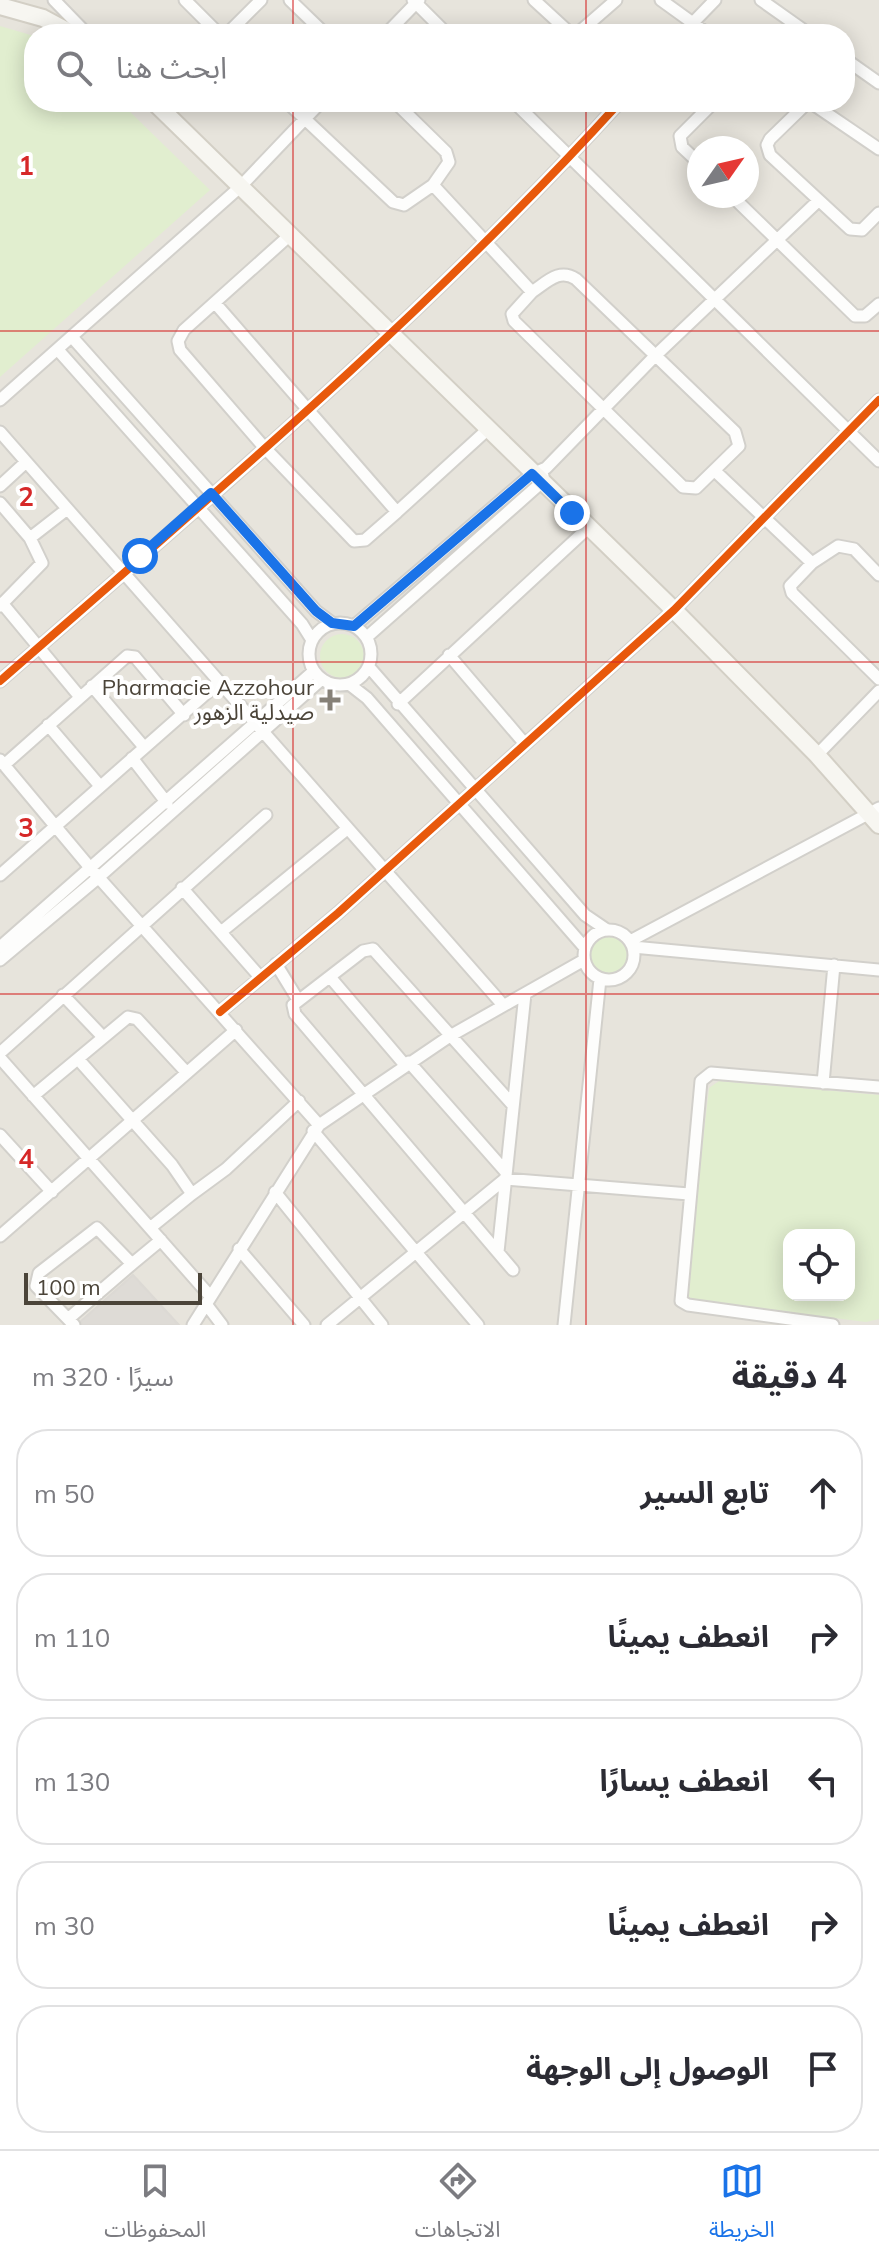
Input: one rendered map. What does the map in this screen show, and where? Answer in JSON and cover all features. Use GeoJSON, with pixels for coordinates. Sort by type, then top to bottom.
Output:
{"type":"FeatureCollection","features":[{"type":"Feature","properties":{"kind":"main road"},"geometry":{"type":"LineString","coordinates":[[0,6],[54,24]]}},
{"type":"Feature","properties":{"kind":"main road"},"geometry":{"type":"LineString","coordinates":[[167,112],[487,430],[539,475],[588,528],[674,610],[876,816]]}},
{"type":"Feature","properties":{"kind":"street"},"geometry":{"type":"LineString","coordinates":[[54,0],[77,24]]}},
{"type":"Feature","properties":{"kind":"street"},"geometry":{"type":"LineString","coordinates":[[185,0],[209,24]]}},
{"type":"Feature","properties":{"kind":"street"},"geometry":{"type":"LineString","coordinates":[[237,24],[261,0]]}},
{"type":"Feature","properties":{"kind":"street"},"geometry":{"type":"LineString","coordinates":[[290,0],[315,24]]}},
{"type":"Feature","properties":{"kind":"street"},"geometry":{"type":"LineString","coordinates":[[534,0],[560,24]]}},
{"type":"Feature","properties":{"kind":"street"},"geometry":{"type":"LineString","coordinates":[[588,24],[616,0]]}},
{"type":"Feature","properties":{"kind":"street"},"geometry":{"type":"LineString","coordinates":[[661,0],[692,23],[715,0]]}},
{"type":"Feature","properties":{"kind":"street"},"geometry":{"type":"LineString","coordinates":[[761,0],[795,24]]}},
{"type":"Feature","properties":{"kind":"street"},"geometry":{"type":"LineString","coordinates":[[395,24],[416,1],[438,24]]}},
{"type":"Feature","properties":{"kind":"street"},"geometry":{"type":"LineString","coordinates":[[855,66],[879,83]]}},
{"type":"Feature","properties":{"kind":"street"},"geometry":{"type":"LineString","coordinates":[[297,112],[398,205],[411,203],[433,185],[446,169],[449,157],[405,112]]}},
{"type":"Feature","properties":{"kind":"street"},"geometry":{"type":"LineString","coordinates":[[0,400],[240,187],[312,112]]}},
{"type":"Feature","properties":{"kind":"street"},"geometry":{"type":"LineString","coordinates":[[524,112],[879,461]]}},
{"type":"Feature","properties":{"kind":"street"},"geometry":{"type":"LineString","coordinates":[[0,681],[390,335],[486,244],[611,112]]}},
{"type":"Feature","properties":{"kind":"street"},"geometry":{"type":"LineString","coordinates":[[687,152],[682,147],[680,136],[704,112]]}},
{"type":"Feature","properties":{"kind":"street"},"geometry":{"type":"LineString","coordinates":[[799,112],[767,145],[770,155],[855,231],[862,230],[879,213]]}},
{"type":"Feature","properties":{"kind":"street"},"geometry":{"type":"LineString","coordinates":[[825,112],[877,144]]}},
{"type":"Feature","properties":{"kind":"street"},"geometry":{"type":"LineString","coordinates":[[433,185],[532,292]]}},
{"type":"Feature","properties":{"kind":"street"},"geometry":{"type":"LineString","coordinates":[[367,637],[539,475],[713,299],[818,201]]}},
{"type":"Feature","properties":{"kind":"street"},"geometry":{"type":"LineString","coordinates":[[744,208],[855,316],[865,316],[879,304]]}},
{"type":"Feature","properties":{"kind":"street"},"geometry":{"type":"LineString","coordinates":[[290,235],[180,336],[180,350],[263,446],[356,543],[397,512],[487,430]]}},
{"type":"Feature","properties":{"kind":"street"},"geometry":{"type":"LineString","coordinates":[[557,274],[569,274],[739,437],[739,446],[696,488],[683,487],[514,321],[512,314],[516,307],[532,292],[557,274]]}},
{"type":"Feature","properties":{"kind":"street"},"geometry":{"type":"LineString","coordinates":[[215,303],[397,512]]}},
{"type":"Feature","properties":{"kind":"street"},"geometry":{"type":"LineString","coordinates":[[72,337],[316,611],[332,623],[354,626],[367,637],[371,647],[369,667],[398,704],[585,915],[607,930]]}},
{"type":"Feature","properties":{"kind":"street"},"geometry":{"type":"LineString","coordinates":[[58,350],[302,624],[312,640]]}},
{"type":"Feature","properties":{"kind":"street"},"geometry":{"type":"LineString","coordinates":[[220,1012],[384,872],[674,610],[879,400]]}},
{"type":"Feature","properties":{"kind":"street"},"geometry":{"type":"LineString","coordinates":[[0,432],[503,1005]]}},
{"type":"Feature","properties":{"kind":"street"},"geometry":{"type":"LineString","coordinates":[[0,486],[26,462]]}},
{"type":"Feature","properties":{"kind":"street"},"geometry":{"type":"LineString","coordinates":[[715,471],[812,563]]}},
{"type":"Feature","properties":{"kind":"street"},"geometry":{"type":"LineString","coordinates":[[354,626],[539,475]]}},
{"type":"Feature","properties":{"kind":"street"},"geometry":{"type":"LineString","coordinates":[[0,503],[30,538],[42,563],[1,604],[80,697]]}},
{"type":"Feature","properties":{"kind":"street"},"geometry":{"type":"LineString","coordinates":[[30,538],[66,510]]}},
{"type":"Feature","properties":{"kind":"street"},"geometry":{"type":"LineString","coordinates":[[398,704],[588,528]]}},
{"type":"Feature","properties":{"kind":"street"},"geometry":{"type":"LineString","coordinates":[[879,575],[846,545],[834,547],[792,582],[792,593],[879,679]]}},
{"type":"Feature","properties":{"kind":"street"},"geometry":{"type":"LineString","coordinates":[[332,623],[312,640],[309,650],[318,675],[340,685],[349,684],[369,667]]}},
{"type":"Feature","properties":{"kind":"street"},"geometry":{"type":"LineString","coordinates":[[449,655],[525,744]]}},
{"type":"Feature","properties":{"kind":"street"},"geometry":{"type":"LineString","coordinates":[[184,715],[135,657],[123,658],[2,763],[95,874],[299,1101],[316,1128],[478,1325]]}},
{"type":"Feature","properties":{"kind":"street"},"geometry":{"type":"LineString","coordinates":[[0,960],[318,675]]}},
{"type":"Feature","properties":{"kind":"street"},"geometry":{"type":"LineString","coordinates":[[0,875],[219,682]]}},
{"type":"Feature","properties":{"kind":"street"},"geometry":{"type":"LineString","coordinates":[[349,684],[367,698],[460,802],[584,954],[587,968],[600,979],[616,980],[629,971],[631,944]]}},
{"type":"Feature","properties":{"kind":"street"},"geometry":{"type":"LineString","coordinates":[[92,686],[144,747]]}},
{"type":"Feature","properties":{"kind":"street"},"geometry":{"type":"LineString","coordinates":[[817,755],[879,691]]}},
{"type":"Feature","properties":{"kind":"street"},"geometry":{"type":"LineString","coordinates":[[48,725],[100,786]]}},
{"type":"Feature","properties":{"kind":"street"},"geometry":{"type":"LineString","coordinates":[[0,947],[95,874],[167,803],[258,728]]}},
{"type":"Feature","properties":{"kind":"street"},"geometry":{"type":"LineString","coordinates":[[132,758],[167,803]]}},
{"type":"Feature","properties":{"kind":"street"},"geometry":{"type":"LineString","coordinates":[[222,1325],[208,1300],[161,1240],[0,1055],[266,815]]}},
{"type":"Feature","properties":{"kind":"street"},"geometry":{"type":"LineString","coordinates":[[631,944],[876,816]]}},
{"type":"Feature","properties":{"kind":"street"},"geometry":{"type":"LineString","coordinates":[[221,932],[347,829]]}},
{"type":"Feature","properties":{"kind":"street"},"geometry":{"type":"LineString","coordinates":[[182,888],[260,977]]}},
{"type":"Feature","properties":{"kind":"street"},"geometry":{"type":"LineString","coordinates":[[193,1325],[316,1128],[362,1093],[450,1036],[525,994],[584,954],[593,935],[607,930],[616,931],[631,944],[879,970]]}},
{"type":"Feature","properties":{"kind":"street"},"geometry":{"type":"LineString","coordinates":[[512,1104],[373,949],[363,951],[293,1005],[295,1014],[513,1270]]}},
{"type":"Feature","properties":{"kind":"street"},"geometry":{"type":"LineString","coordinates":[[276,964],[298,1000]]}},
{"type":"Feature","properties":{"kind":"street"},"geometry":{"type":"LineString","coordinates":[[823,1083],[834,965]]}},
{"type":"Feature","properties":{"kind":"street"},"geometry":{"type":"LineString","coordinates":[[330,977],[505,1175],[689,1194]]}},
{"type":"Feature","properties":{"kind":"street"},"geometry":{"type":"LineString","coordinates":[[564,1325],[600,979]]}},
{"type":"Feature","properties":{"kind":"street"},"geometry":{"type":"LineString","coordinates":[[498,1252],[525,994]]}},
{"type":"Feature","properties":{"kind":"street"},"geometry":{"type":"LineString","coordinates":[[63,995],[103,1037]]}},
{"type":"Feature","properties":{"kind":"street"},"geometry":{"type":"LineString","coordinates":[[33,1096],[124,1019],[133,1016],[187,1073]]}},
{"type":"Feature","properties":{"kind":"street"},"geometry":{"type":"LineString","coordinates":[[0,1236],[236,1030]]}},
{"type":"Feature","properties":{"kind":"street"},"geometry":{"type":"LineString","coordinates":[[78,1059],[172,1165],[192,1194]]}},
{"type":"Feature","properties":{"kind":"street"},"geometry":{"type":"LineString","coordinates":[[833,1325],[796,1322],[683,1303],[679,1295],[704,1076],[711,1073],[879,1087]]}},
{"type":"Feature","properties":{"kind":"street"},"geometry":{"type":"LineString","coordinates":[[150,1228],[226,1169],[299,1101]]}},
{"type":"Feature","properties":{"kind":"street"},"geometry":{"type":"LineString","coordinates":[[2,1140],[52,1192]]}},
{"type":"Feature","properties":{"kind":"street"},"geometry":{"type":"LineString","coordinates":[[327,1325],[418,1252],[505,1175]]}},
{"type":"Feature","properties":{"kind":"street"},"geometry":{"type":"LineString","coordinates":[[275,1192],[382,1325]]}},
{"type":"Feature","properties":{"kind":"street"},"geometry":{"type":"LineString","coordinates":[[132,1264],[97,1228],[39,1273],[36,1286],[71,1322],[161,1240]]}},
{"type":"Feature","properties":{"kind":"street"},"geometry":{"type":"LineString","coordinates":[[239,1249],[304,1325]]}},
{"type":"Feature","properties":{"kind":"shaded area"},"geometry":{"type":"Polygon","coordinates":[[[0,0],[879,0],[879,1325],[0,1325],[0,0]]]}},
{"type":"Feature","properties":{"kind":"green space"},"geometry":{"type":"Polygon","coordinates":[[[0,26],[24,33],[24,112],[130,112],[210,190],[0,377],[0,26]]]}},
{"type":"Feature","properties":{"kind":"green space"},"geometry":{"type":"Polygon","coordinates":[[[342,634],[357,641],[364,656],[357,671],[342,678],[327,671],[320,656],[327,641],[342,634]]]}},
{"type":"Feature","properties":{"kind":"green space"},"geometry":{"type":"Polygon","coordinates":[[[609,933],[625,940],[632,956],[625,972],[609,979],[593,972],[586,956],[593,940],[609,933]]]}},
{"type":"Feature","properties":{"kind":"green space"},"geometry":{"type":"Polygon","coordinates":[[[719,1081],[879,1095],[879,1319],[866,1322],[691,1300],[686,1292],[709,1088],[719,1081]]]}},
{"type":"Feature","properties":{"kind":"building"},"geometry":{"type":"Polygon","coordinates":[[[133,1275],[179,1325],[82,1325],[81,1321],[133,1275]]]}},
{"type":"Feature","properties":{"kind":"cycle path"},"geometry":{"type":"LineString","coordinates":[[0,681],[319,400],[473,254],[611,112]]}},
{"type":"Feature","properties":{"kind":"cycle path"},"geometry":{"type":"LineString","coordinates":[[220,1012],[338,913],[674,610],[879,400]]}},
{"type":"Feature","properties":{"kind":"place","name":"Pharmacie Azzohour صيدلية الزهور"},"geometry":{"type":"Point","coordinates":[330,700]}},
{"type":"Feature","properties":{"kind":"route"},"geometry":{"type":"LineString","coordinates":[[140,556],[211,493],[316,611],[332,623],[354,626],[532,474],[572,513]]}}]}
